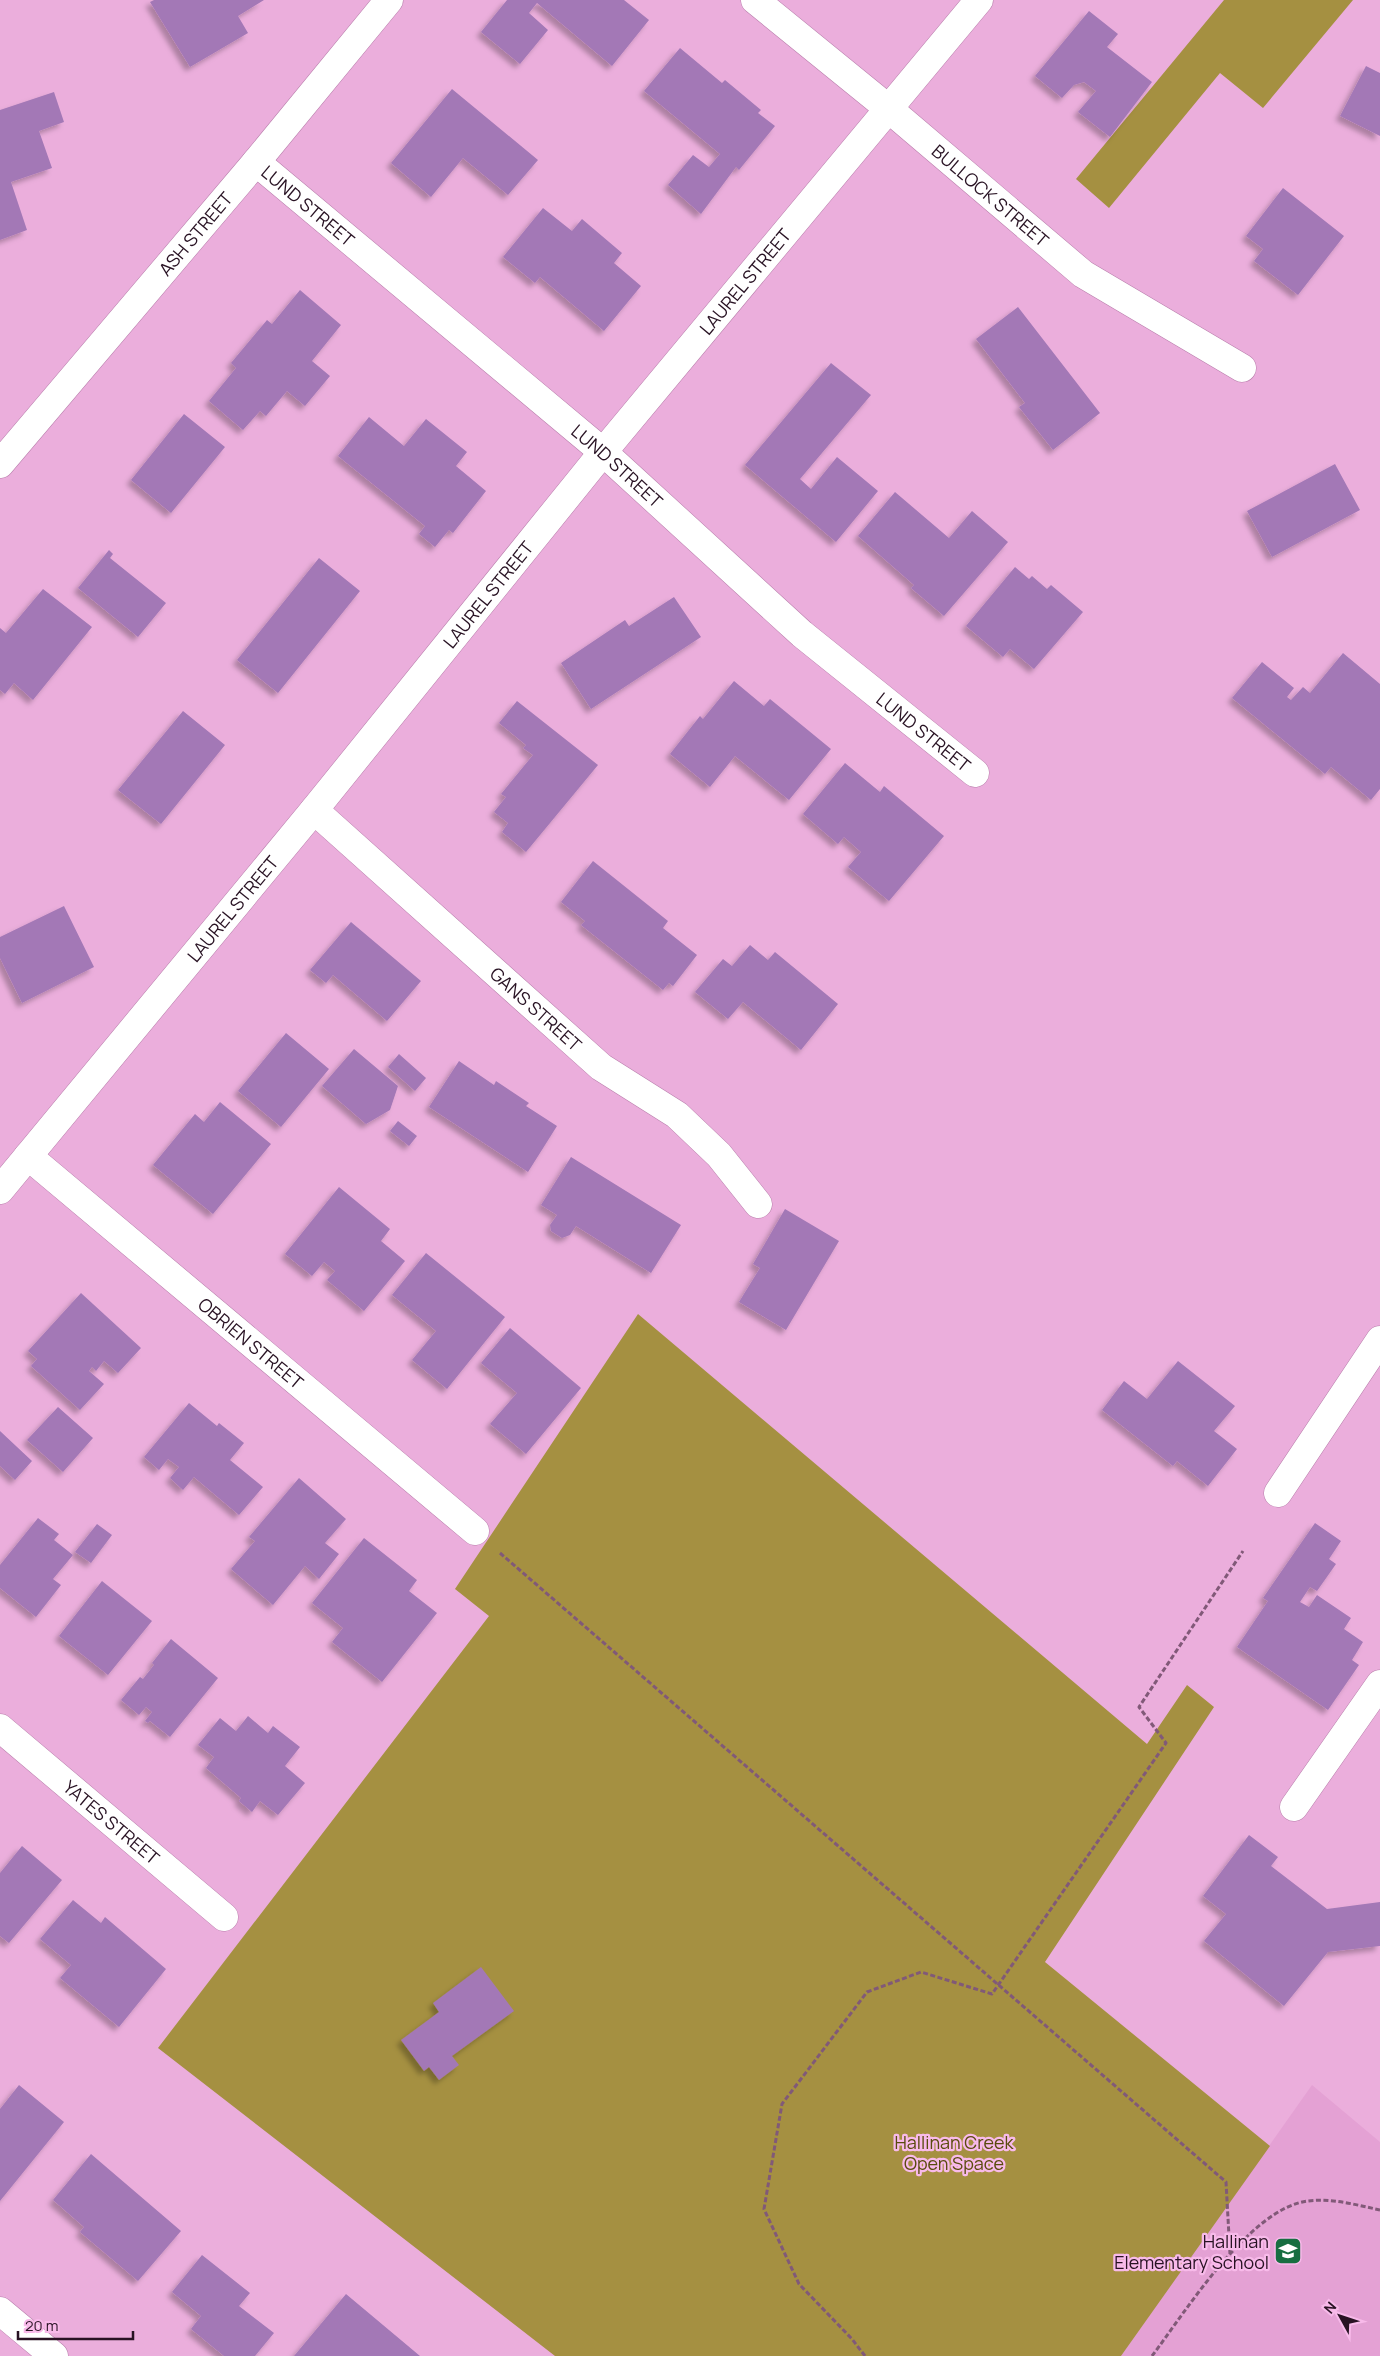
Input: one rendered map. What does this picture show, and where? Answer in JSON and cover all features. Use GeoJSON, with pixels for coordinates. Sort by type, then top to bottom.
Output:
{"type":"FeatureCollection","features":[{"type":"Feature","properties":{"kind":"street","name":"ASH STREET"},"geometry":{"type":"LineString","coordinates":[[0,464],[256,162],[389,0]]}},
{"type":"Feature","properties":{"kind":"street","name":"BULLOCK STREET"},"geometry":{"type":"LineString","coordinates":[[755,0],[889,109],[1083,274],[1242,368]]}},
{"type":"Feature","properties":{"kind":"street","name":"LAUREL STREET"},"geometry":{"type":"LineString","coordinates":[[0,1190],[314,810],[603,452],[979,0]]}},
{"type":"Feature","properties":{"kind":"street","name":"LUND STREET"},"geometry":{"type":"LineString","coordinates":[[256,162],[603,452],[802,634],[975,772]]}},
{"type":"Feature","properties":{"kind":"street","name":"GANS STREET"},"geometry":{"type":"LineString","coordinates":[[314,810],[601,1067],[678,1115],[719,1154],[758,1204]]}},
{"type":"Feature","properties":{"kind":"street","name":"OBRIEN STREET"},"geometry":{"type":"LineString","coordinates":[[28,1156],[475,1531]]}},
{"type":"Feature","properties":{"kind":"street"},"geometry":{"type":"LineString","coordinates":[[1278,1493],[1380,1340]]}},
{"type":"Feature","properties":{"kind":"street"},"geometry":{"type":"LineString","coordinates":[[1294,1807],[1380,1684]]}},
{"type":"Feature","properties":{"kind":"street","name":"YATES STREET"},"geometry":{"type":"LineString","coordinates":[[0,1728],[224,1917]]}},
{"type":"Feature","properties":{"kind":"street"},"geometry":{"type":"LineString","coordinates":[[0,2311],[54,2356]]}},
{"type":"Feature","properties":{"kind":"path"},"geometry":{"type":"LineString","coordinates":[[475,1531],[1226,2182],[1230,2254]]}},
{"type":"Feature","properties":{"kind":"path"},"geometry":{"type":"LineString","coordinates":[[865,2356],[852,2339],[799,2284],[764,2209],[782,2104],[866,1992],[921,1972],[992,1994],[1166,1743],[1138,1707],[1243,1551]]}},
{"type":"Feature","properties":{"kind":"path"},"geometry":{"type":"LineString","coordinates":[[1152,2356],[1230,2254],[1274,2213],[1308,2201],[1341,2202],[1380,2210]]}},
{"type":"Feature","properties":{"kind":"shaded area","name":"Hallinan Elementary School"},"geometry":{"type":"Polygon","coordinates":[[[1312,2085],[1380,2142],[1380,2356],[1121,2356],[1312,2085]]]}},
{"type":"Feature","properties":{"kind":"green space"},"geometry":{"type":"Polygon","coordinates":[[[1224,0],[1353,0],[1263,108],[1220,73],[1109,208],[1076,179],[1224,0]]]}},
{"type":"Feature","properties":{"kind":"green space","name":"Hallinan Creek Open Space"},"geometry":{"type":"Polygon","coordinates":[[[638,1314],[1147,1744],[1187,1685],[1214,1707],[1045,1962],[1270,2146],[1121,2356],[555,2356],[158,2048],[489,1616],[455,1589],[638,1314]]]}},
{"type":"Feature","properties":{"kind":"building"},"geometry":{"type":"Polygon","coordinates":[[[154,0],[264,0],[238,16],[248,33],[190,67],[150,2],[154,0]]]}},
{"type":"Feature","properties":{"kind":"building"},"geometry":{"type":"Polygon","coordinates":[[[507,0],[624,0],[649,20],[612,66],[537,3],[529,13],[548,30],[520,64],[481,32],[507,0]]]}},
{"type":"Feature","properties":{"kind":"building"},"geometry":{"type":"Polygon","coordinates":[[[1089,11],[1118,34],[1107,47],[1152,82],[1110,137],[1078,112],[1096,91],[1084,82],[1074,85],[1062,98],[1035,76],[1089,11]]]}},
{"type":"Feature","properties":{"kind":"building"},"geometry":{"type":"Polygon","coordinates":[[[680,48],[722,83],[725,80],[761,110],[758,113],[775,126],[739,170],[736,167],[701,214],[668,185],[693,155],[709,167],[720,154],[644,91],[680,48]]]}},
{"type":"Feature","properties":{"kind":"building"},"geometry":{"type":"Polygon","coordinates":[[[1366,66],[1380,73],[1380,136],[1340,116],[1366,66]]]}},
{"type":"Feature","properties":{"kind":"building"},"geometry":{"type":"Polygon","coordinates":[[[452,89],[538,160],[508,195],[463,158],[431,197],[391,163],[452,89]]]}},
{"type":"Feature","properties":{"kind":"building"},"geometry":{"type":"Polygon","coordinates":[[[54,92],[64,122],[39,131],[52,168],[11,182],[27,230],[0,240],[0,110],[54,92]]]}},
{"type":"Feature","properties":{"kind":"building"},"geometry":{"type":"Polygon","coordinates":[[[1283,188],[1344,236],[1298,295],[1254,261],[1263,249],[1246,236],[1283,188]]]}},
{"type":"Feature","properties":{"kind":"building"},"geometry":{"type":"Polygon","coordinates":[[[543,208],[572,231],[582,219],[622,253],[614,263],[641,286],[604,331],[540,277],[535,283],[503,257],[543,208]]]}},
{"type":"Feature","properties":{"kind":"building"},"geometry":{"type":"Polygon","coordinates":[[[300,290],[341,325],[312,361],[330,376],[305,406],[287,391],[266,416],[260,411],[243,430],[209,401],[236,368],[231,363],[267,320],[272,324],[300,290]]]}},
{"type":"Feature","properties":{"kind":"building"},"geometry":{"type":"Polygon","coordinates":[[[1018,307],[1100,413],[1053,450],[1019,407],[1025,403],[976,339],[1018,307]]]}},
{"type":"Feature","properties":{"kind":"building"},"geometry":{"type":"Polygon","coordinates":[[[831,363],[871,395],[800,479],[811,489],[837,457],[878,491],[836,542],[745,465],[831,363]]]}},
{"type":"Feature","properties":{"kind":"building"},"geometry":{"type":"Polygon","coordinates":[[[184,414],[225,447],[171,513],[131,480],[184,414]]]}},
{"type":"Feature","properties":{"kind":"building"},"geometry":{"type":"Polygon","coordinates":[[[369,417],[404,446],[426,419],[467,452],[456,466],[486,491],[453,533],[449,530],[435,547],[419,534],[425,526],[338,456],[369,417]]]}},
{"type":"Feature","properties":{"kind":"building"},"geometry":{"type":"Polygon","coordinates":[[[1335,464],[1360,510],[1272,557],[1247,511],[1335,464]]]}},
{"type":"Feature","properties":{"kind":"building"},"geometry":{"type":"Polygon","coordinates":[[[895,492],[949,538],[972,511],[1008,542],[944,616],[911,588],[914,585],[858,536],[895,492]]]}},
{"type":"Feature","properties":{"kind":"building"},"geometry":{"type":"Polygon","coordinates":[[[109,550],[113,554],[110,558],[166,603],[138,637],[78,588],[109,550]]]}},
{"type":"Feature","properties":{"kind":"building"},"geometry":{"type":"Polygon","coordinates":[[[319,558],[360,591],[278,693],[237,660],[319,558]]]}},
{"type":"Feature","properties":{"kind":"building"},"geometry":{"type":"Polygon","coordinates":[[[1015,567],[1029,579],[1032,576],[1047,589],[1051,585],[1083,612],[1034,669],[1010,649],[1003,657],[966,626],[1015,567]]]}},
{"type":"Feature","properties":{"kind":"building"},"geometry":{"type":"Polygon","coordinates":[[[43,589],[92,627],[33,700],[14,683],[5,694],[0,690],[0,628],[6,633],[43,589]]]}},
{"type":"Feature","properties":{"kind":"building"},"geometry":{"type":"Polygon","coordinates":[[[674,597],[701,637],[591,709],[561,663],[625,620],[629,626],[674,597]]]}},
{"type":"Feature","properties":{"kind":"building"},"geometry":{"type":"Polygon","coordinates":[[[1343,653],[1380,684],[1380,789],[1371,800],[1331,767],[1325,774],[1232,698],[1262,662],[1294,688],[1287,697],[1291,700],[1303,687],[1310,693],[1343,653]]]}},
{"type":"Feature","properties":{"kind":"building"},"geometry":{"type":"Polygon","coordinates":[[[734,681],[764,706],[770,699],[831,749],[789,800],[735,756],[710,787],[670,754],[700,716],[703,719],[734,681]]]}},
{"type":"Feature","properties":{"kind":"building"},"geometry":{"type":"Polygon","coordinates":[[[517,701],[598,765],[526,852],[502,832],[508,823],[494,812],[506,797],[501,794],[533,755],[523,748],[526,745],[499,723],[517,701]]]}},
{"type":"Feature","properties":{"kind":"building"},"geometry":{"type":"Polygon","coordinates":[[[183,711],[225,745],[161,824],[118,790],[183,711]]]}},
{"type":"Feature","properties":{"kind":"building"},"geometry":{"type":"Polygon","coordinates":[[[845,763],[880,792],[884,786],[944,836],[889,901],[848,867],[861,852],[844,837],[838,844],[803,814],[845,763]]]}},
{"type":"Feature","properties":{"kind":"building"},"geometry":{"type":"Polygon","coordinates":[[[593,861],[668,921],[663,928],[697,955],[673,986],[669,983],[663,990],[581,925],[585,921],[561,902],[593,861]]]}},
{"type":"Feature","properties":{"kind":"building"},"geometry":{"type":"Polygon","coordinates":[[[64,906],[94,967],[22,1003],[0,958],[0,937],[64,906]]]}},
{"type":"Feature","properties":{"kind":"building"},"geometry":{"type":"Polygon","coordinates":[[[351,922],[421,981],[387,1021],[333,975],[326,983],[310,970],[351,922]]]}},
{"type":"Feature","properties":{"kind":"building"},"geometry":{"type":"Polygon","coordinates":[[[750,945],[768,960],[775,952],[838,1004],[801,1050],[743,1002],[728,1019],[695,992],[723,959],[732,966],[750,945]]]}},
{"type":"Feature","properties":{"kind":"building"},"geometry":{"type":"Polygon","coordinates":[[[286,1033],[329,1069],[281,1127],[238,1091],[286,1033]]]}},
{"type":"Feature","properties":{"kind":"building"},"geometry":{"type":"Polygon","coordinates":[[[354,1049],[398,1086],[390,1110],[366,1124],[322,1086],[354,1049]]]}},
{"type":"Feature","properties":{"kind":"building"},"geometry":{"type":"Polygon","coordinates":[[[399,1054],[426,1078],[415,1091],[388,1067],[399,1054]]]}},
{"type":"Feature","properties":{"kind":"building"},"geometry":{"type":"Polygon","coordinates":[[[459,1061],[494,1085],[496,1081],[529,1103],[526,1106],[557,1126],[528,1172],[429,1107],[459,1061]]]}},
{"type":"Feature","properties":{"kind":"building"},"geometry":{"type":"Polygon","coordinates":[[[220,1102],[271,1144],[213,1214],[153,1165],[195,1114],[204,1122],[220,1102]]]}},
{"type":"Feature","properties":{"kind":"building"},"geometry":{"type":"Polygon","coordinates":[[[398,1121],[417,1136],[409,1146],[390,1131],[398,1121]]]}},
{"type":"Feature","properties":{"kind":"building"},"geometry":{"type":"Polygon","coordinates":[[[571,1157],[681,1225],[651,1273],[576,1226],[570,1235],[562,1238],[551,1231],[550,1225],[557,1215],[541,1205],[571,1157]]]}},
{"type":"Feature","properties":{"kind":"building"},"geometry":{"type":"Polygon","coordinates":[[[339,1187],[390,1229],[381,1241],[405,1261],[364,1311],[327,1280],[335,1271],[324,1262],[312,1276],[285,1254],[339,1187]]]}},
{"type":"Feature","properties":{"kind":"building"},"geometry":{"type":"Polygon","coordinates":[[[785,1209],[839,1241],[786,1330],[739,1302],[760,1268],[753,1264],[785,1209]]]}},
{"type":"Feature","properties":{"kind":"building"},"geometry":{"type":"Polygon","coordinates":[[[426,1253],[505,1317],[447,1389],[412,1360],[436,1331],[392,1295],[426,1253]]]}},
{"type":"Feature","properties":{"kind":"building"},"geometry":{"type":"Polygon","coordinates":[[[81,1293],[141,1348],[118,1373],[104,1361],[96,1371],[92,1367],[89,1371],[104,1384],[80,1410],[31,1366],[37,1359],[28,1351],[81,1293]]]}},
{"type":"Feature","properties":{"kind":"building"},"geometry":{"type":"Polygon","coordinates":[[[510,1328],[581,1388],[526,1454],[490,1424],[517,1393],[481,1363],[510,1328]]]}},
{"type":"Feature","properties":{"kind":"building"},"geometry":{"type":"Polygon","coordinates":[[[1178,1361],[1235,1406],[1214,1431],[1237,1449],[1208,1486],[1177,1461],[1173,1466],[1102,1410],[1124,1381],[1147,1399],[1178,1361]]]}},
{"type":"Feature","properties":{"kind":"building"},"geometry":{"type":"Polygon","coordinates":[[[189,1403],[217,1426],[219,1423],[244,1443],[230,1460],[263,1487],[239,1515],[194,1477],[183,1490],[170,1478],[179,1467],[168,1459],[159,1470],[144,1457],[189,1403]]]}},
{"type":"Feature","properties":{"kind":"building"},"geometry":{"type":"Polygon","coordinates":[[[58,1407],[93,1438],[63,1472],[27,1440],[58,1407]]]}},
{"type":"Feature","properties":{"kind":"building"},"geometry":{"type":"Polygon","coordinates":[[[0,1431],[32,1461],[15,1480],[0,1466],[0,1431]]]}},
{"type":"Feature","properties":{"kind":"building"},"geometry":{"type":"Polygon","coordinates":[[[299,1478],[346,1519],[325,1543],[339,1554],[319,1579],[305,1566],[273,1605],[231,1569],[255,1541],[249,1537],[299,1478]]]}},
{"type":"Feature","properties":{"kind":"building"},"geometry":{"type":"Polygon","coordinates":[[[38,1518],[59,1534],[54,1540],[73,1555],[53,1579],[61,1585],[36,1617],[0,1588],[0,1565],[38,1518]]]}},
{"type":"Feature","properties":{"kind":"building"},"geometry":{"type":"Polygon","coordinates":[[[1315,1523],[1341,1541],[1329,1559],[1336,1564],[1317,1591],[1310,1587],[1300,1602],[1309,1607],[1317,1595],[1351,1618],[1344,1629],[1363,1642],[1352,1660],[1359,1665],[1328,1710],[1237,1647],[1268,1601],[1263,1598],[1315,1523]]]}},
{"type":"Feature","properties":{"kind":"building"},"geometry":{"type":"Polygon","coordinates":[[[97,1524],[112,1535],[91,1563],[75,1552],[97,1524]]]}},
{"type":"Feature","properties":{"kind":"building"},"geometry":{"type":"Polygon","coordinates":[[[364,1538],[417,1580],[409,1591],[437,1613],[382,1682],[332,1642],[343,1628],[312,1603],[364,1538]]]}},
{"type":"Feature","properties":{"kind":"building"},"geometry":{"type":"Polygon","coordinates":[[[102,1581],[152,1621],[108,1675],[59,1636],[102,1581]]]}},
{"type":"Feature","properties":{"kind":"building"},"geometry":{"type":"Polygon","coordinates":[[[171,1639],[218,1678],[170,1737],[150,1721],[148,1723],[145,1721],[152,1712],[146,1707],[139,1715],[121,1700],[140,1677],[143,1679],[154,1665],[152,1663],[171,1639]]]}},
{"type":"Feature","properties":{"kind":"building"},"geometry":{"type":"Polygon","coordinates":[[[248,1716],[268,1733],[273,1726],[300,1747],[285,1766],[305,1783],[278,1815],[260,1801],[252,1812],[239,1801],[241,1798],[206,1768],[214,1757],[198,1745],[220,1718],[236,1731],[248,1716]]]}},
{"type":"Feature","properties":{"kind":"building"},"geometry":{"type":"Polygon","coordinates":[[[1249,1835],[1278,1857],[1271,1866],[1327,1909],[1380,1902],[1380,1946],[1328,1952],[1284,2006],[1204,1941],[1226,1914],[1203,1896],[1249,1835]]]}},
{"type":"Feature","properties":{"kind":"building"},"geometry":{"type":"Polygon","coordinates":[[[22,1846],[62,1880],[9,1943],[0,1936],[0,1873],[22,1846]]]}},
{"type":"Feature","properties":{"kind":"building"},"geometry":{"type":"Polygon","coordinates":[[[73,1900],[101,1923],[105,1917],[166,1969],[119,2027],[60,1978],[71,1965],[40,1939],[73,1900]]]}},
{"type":"Feature","properties":{"kind":"building"},"geometry":{"type":"Polygon","coordinates":[[[481,1967],[514,2011],[452,2056],[459,2065],[439,2080],[429,2067],[424,2071],[401,2040],[439,2012],[433,2003],[481,1967]]]}},
{"type":"Feature","properties":{"kind":"building"},"geometry":{"type":"Polygon","coordinates":[[[19,2085],[64,2122],[0,2201],[0,2109],[19,2085]]]}},
{"type":"Feature","properties":{"kind":"building"},"geometry":{"type":"Polygon","coordinates":[[[91,2154],[181,2231],[138,2281],[80,2232],[84,2227],[53,2200],[91,2154]]]}},
{"type":"Feature","properties":{"kind":"building"},"geometry":{"type":"Polygon","coordinates":[[[202,2255],[250,2293],[239,2306],[274,2333],[255,2356],[224,2356],[191,2329],[201,2316],[172,2292],[202,2255]]]}},
{"type":"Feature","properties":{"kind":"building"},"geometry":{"type":"Polygon","coordinates":[[[346,2294],[420,2356],[294,2356],[346,2294]]]}},
{"type":"Feature","properties":{"kind":"place","name":"Hallinan Elementary School"},"geometry":{"type":"Point","coordinates":[1288,2251]}}]}
